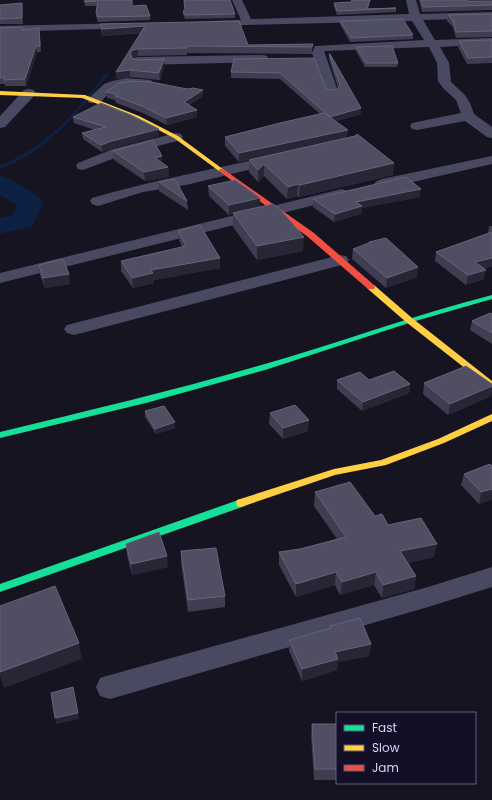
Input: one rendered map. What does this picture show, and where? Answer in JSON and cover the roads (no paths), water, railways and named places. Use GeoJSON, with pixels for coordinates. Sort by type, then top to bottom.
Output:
{"type":"FeatureCollection","features":[{"type":"Feature","properties":{"kind":"street"},"geometry":{"type":"LineString","coordinates":[[237,0],[247,22]]}},
{"type":"Feature","properties":{"kind":"street"},"geometry":{"type":"LineString","coordinates":[[411,0],[416,18],[444,65],[444,82],[460,96],[467,110],[468,116],[492,134]]}},
{"type":"Feature","properties":{"kind":"street"},"geometry":{"type":"LineString","coordinates":[[202,24],[492,15]]}},
{"type":"Feature","properties":{"kind":"street"},"geometry":{"type":"LineString","coordinates":[[0,29],[142,26]]}},
{"type":"Feature","properties":{"kind":"street"},"geometry":{"type":"LineString","coordinates":[[332,91],[318,53],[319,48],[492,41]]}},
{"type":"Feature","properties":{"kind":"street"},"geometry":{"type":"LineString","coordinates":[[306,59],[320,58]]}},
{"type":"Feature","properties":{"kind":"street"},"geometry":{"type":"LineString","coordinates":[[138,61],[277,59]]}},
{"type":"Feature","properties":{"kind":"street"},"geometry":{"type":"LineString","coordinates":[[94,100],[98,99],[107,88],[115,84],[137,82],[159,85]]}},
{"type":"Feature","properties":{"kind":"street"},"geometry":{"type":"LineString","coordinates":[[0,93],[76,95],[94,100],[137,117],[176,137],[224,170],[311,235],[409,320],[492,385]]}},
{"type":"Feature","properties":{"kind":"street"},"geometry":{"type":"LineString","coordinates":[[0,124],[30,93]]}},
{"type":"Feature","properties":{"kind":"street"},"geometry":{"type":"LineString","coordinates":[[417,126],[468,116]]}},
{"type":"Feature","properties":{"kind":"street"},"geometry":{"type":"LineString","coordinates":[[84,166],[118,152],[176,137]]}},
{"type":"Feature","properties":{"kind":"street"},"geometry":{"type":"LineString","coordinates":[[98,201],[141,188],[186,180],[224,170],[287,157]]}},
{"type":"Feature","properties":{"kind":"street"},"geometry":{"type":"LineString","coordinates":[[0,278],[277,209],[492,160]]}},
{"type":"Feature","properties":{"kind":"street"},"geometry":{"type":"LineString","coordinates":[[74,329],[340,260]]}},
{"type":"Feature","properties":{"kind":"street"},"geometry":{"type":"LineString","coordinates":[[0,435],[146,400],[262,368],[409,320],[492,298]]}},
{"type":"Feature","properties":{"kind":"street"},"geometry":{"type":"LineString","coordinates":[[0,588],[304,481],[334,472],[383,463],[441,441],[492,417]]}},
{"type":"Feature","properties":{"kind":"street"},"geometry":{"type":"LineString","coordinates":[[110,687],[428,597],[492,576]]}},
{"type":"Feature","properties":{"kind":"waterway"},"geometry":{"type":"LineString","coordinates":[[0,168],[31,151],[56,132],[80,108],[108,73]]}},
{"type":"Feature","properties":{"kind":"waterway"},"geometry":{"type":"LineString","coordinates":[[0,184],[31,203],[22,220],[0,226]]}}]}
